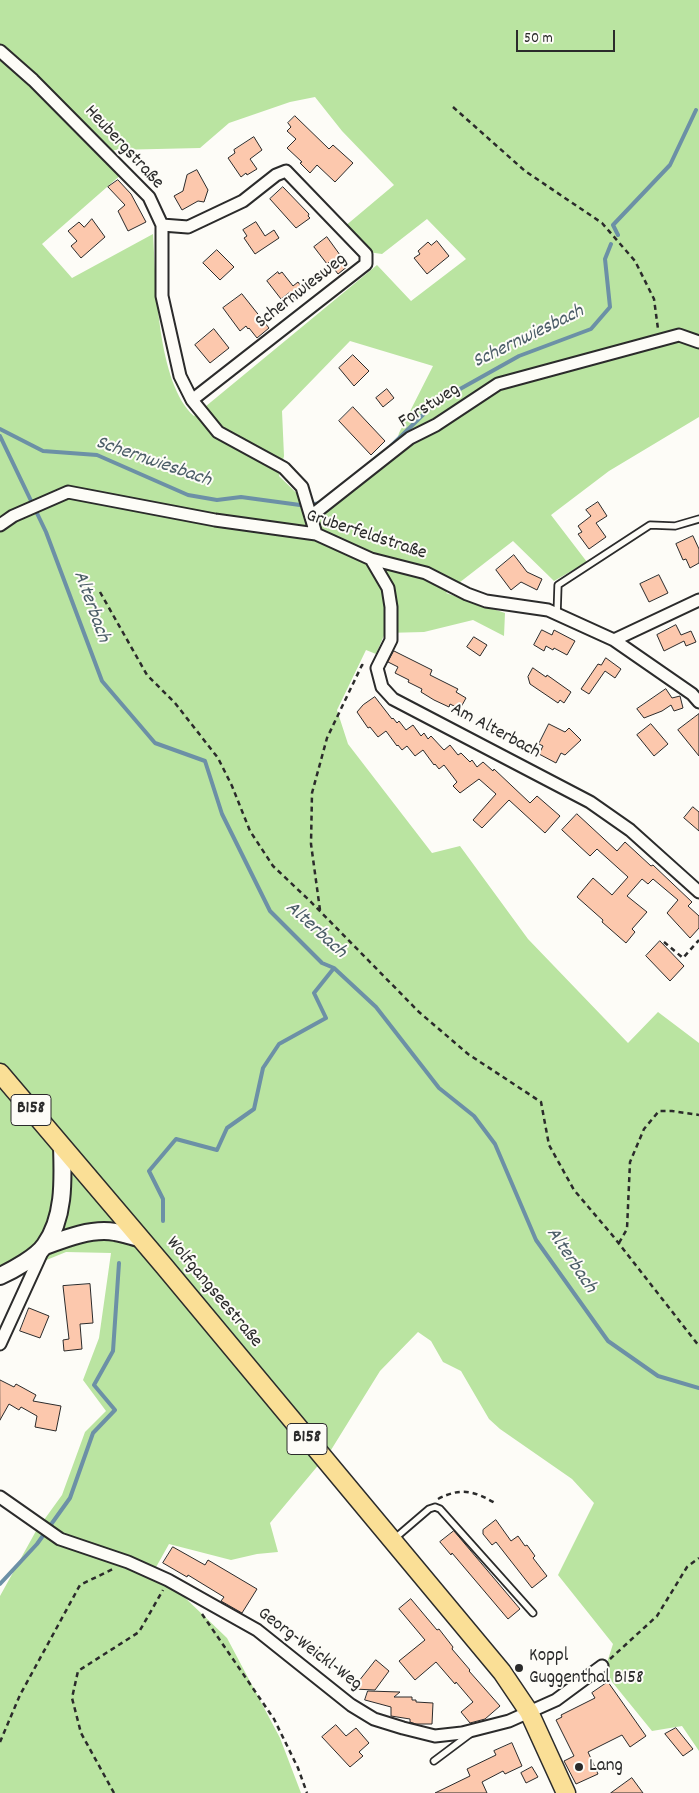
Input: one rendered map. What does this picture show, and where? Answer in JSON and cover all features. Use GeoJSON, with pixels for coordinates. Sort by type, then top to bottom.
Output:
{"type":"FeatureCollection","features":[{"type":"Feature","properties":{"kind":"main road","name":"Wolfgangseestraße"},"geometry":{"type":"LineString","coordinates":[[0,1073],[502,1672],[529,1712],[566,1793]]}},
{"type":"Feature","properties":{"kind":"main road"},"geometry":{"type":"LineString","coordinates":[[45,1246],[60,1207],[62,1146]]}},
{"type":"Feature","properties":{"kind":"main road"},"geometry":{"type":"LineString","coordinates":[[0,1276],[10,1272],[45,1246],[71,1236],[114,1231],[139,1238]]}},
{"type":"Feature","properties":{"kind":"street","name":"Heubergstraße"},"geometry":{"type":"LineString","coordinates":[[0,51],[33,80],[149,197],[162,225],[162,296],[180,376],[192,400],[218,432],[284,468],[302,487],[316,534]]}},
{"type":"Feature","properties":{"kind":"street","name":"Schernwiesweg"},"geometry":{"type":"LineString","coordinates":[[162,225],[188,227],[242,201],[276,175],[286,171],[366,254],[366,264],[192,400]]}},
{"type":"Feature","properties":{"kind":"street","name":"Forstweg"},"geometry":{"type":"LineString","coordinates":[[311,516],[410,438],[436,425],[498,384],[679,335],[699,342]]}},
{"type":"Feature","properties":{"kind":"street","name":"Gruberfeldstraße"},"geometry":{"type":"LineString","coordinates":[[0,525],[14,516],[68,492],[215,520],[316,534],[371,559],[426,573],[467,594],[486,601],[548,610],[614,640],[692,694],[699,702]]}},
{"type":"Feature","properties":{"kind":"street"},"geometry":{"type":"LineString","coordinates":[[371,559],[388,588],[392,607],[391,640],[377,668]]}},
{"type":"Feature","properties":{"kind":"street"},"geometry":{"type":"LineString","coordinates":[[614,640],[699,600]]}},
{"type":"Feature","properties":{"kind":"street","name":"Am Alterbach"},"geometry":{"type":"LineString","coordinates":[[377,668],[382,687],[394,699],[590,802],[630,830],[699,892]]}},
{"type":"Feature","properties":{"kind":"street"},"geometry":{"type":"LineString","coordinates":[[0,1344],[45,1246]]}},
{"type":"Feature","properties":{"kind":"street","name":"Georg-Weickl-Weg"},"geometry":{"type":"LineString","coordinates":[[0,1497],[60,1539],[128,1562],[168,1580],[257,1630],[351,1705],[374,1719],[434,1736],[462,1733],[509,1721],[556,1700],[602,1666]]}},
{"type":"Feature","properties":{"kind":"lane"},"geometry":{"type":"LineString","coordinates":[[557,615],[558,585],[650,525],[675,526],[699,519]]}},
{"type":"Feature","properties":{"kind":"lane"},"geometry":{"type":"LineString","coordinates":[[392,1541],[435,1506],[440,1509],[533,1613]]}},
{"type":"Feature","properties":{"kind":"lane"},"geometry":{"type":"LineString","coordinates":[[434,1761],[478,1729]]}},
{"type":"Feature","properties":{"kind":"path"},"geometry":{"type":"LineString","coordinates":[[453,107],[525,170],[602,223],[636,261],[654,299],[660,340]]}},
{"type":"Feature","properties":{"kind":"path"},"geometry":{"type":"LineString","coordinates":[[100,592],[147,675],[175,703],[218,758],[232,786],[250,832],[273,866],[426,1018],[468,1054],[541,1102],[549,1145],[574,1190],[699,1346]]}},
{"type":"Feature","properties":{"kind":"path"},"geometry":{"type":"LineString","coordinates":[[320,911],[311,844],[312,794],[327,738],[362,665],[377,668]]}},
{"type":"Feature","properties":{"kind":"path"},"geometry":{"type":"LineString","coordinates":[[664,942],[683,958],[699,940]]}},
{"type":"Feature","properties":{"kind":"path"},"geometry":{"type":"LineString","coordinates":[[618,1244],[627,1229],[630,1162],[644,1129],[659,1111],[699,1115]]}},
{"type":"Feature","properties":{"kind":"path"},"geometry":{"type":"LineString","coordinates":[[429,1509],[437,1499],[460,1491],[478,1494],[495,1503]]}},
{"type":"Feature","properties":{"kind":"path"},"geometry":{"type":"LineString","coordinates":[[602,1666],[657,1616],[687,1567],[699,1558]]}},
{"type":"Feature","properties":{"kind":"path"},"geometry":{"type":"LineString","coordinates":[[0,1742],[20,1695],[80,1585],[128,1562]]}},
{"type":"Feature","properties":{"kind":"path"},"geometry":{"type":"LineString","coordinates":[[114,1793],[81,1733],[72,1698],[78,1671],[139,1632],[168,1580]]}},
{"type":"Feature","properties":{"kind":"path"},"geometry":{"type":"LineString","coordinates":[[201,1612],[274,1718],[298,1768],[307,1793]]}},
{"type":"Feature","properties":{"kind":"green space"},"geometry":{"type":"Polygon","coordinates":[[[0,0],[699,0],[699,417],[609,471],[551,515],[587,562],[554,581],[513,541],[446,593],[505,613],[504,636],[473,620],[424,632],[385,633],[376,654],[366,650],[337,710],[348,744],[432,853],[460,846],[528,939],[628,1043],[658,1012],[699,1043],[699,1751],[682,1726],[652,1731],[604,1672],[613,1644],[558,1575],[594,1503],[572,1479],[500,1429],[489,1419],[461,1371],[443,1362],[431,1341],[418,1332],[380,1371],[331,1450],[270,1523],[278,1552],[257,1554],[231,1560],[169,1544],[155,1569],[227,1638],[280,1738],[301,1793],[0,1793],[0,1596],[36,1531],[62,1495],[85,1432],[106,1411],[83,1380],[99,1338],[111,1253],[66,1252],[0,1279],[0,0]],[[315,97],[290,102],[229,123],[200,148],[114,150],[123,173],[42,244],[72,278],[153,234],[155,278],[166,357],[172,380],[182,401],[194,416],[377,265],[411,301],[466,259],[427,219],[382,254],[368,252],[344,227],[394,185],[342,131],[315,97]],[[350,341],[282,411],[284,456],[279,476],[320,516],[393,457],[399,433],[433,366],[350,341]]]}},
{"type":"Feature","properties":{"kind":"building"},"geometry":{"type":"Polygon","coordinates":[[[295,116],[329,149],[333,145],[353,163],[335,182],[317,165],[310,173],[300,163],[302,162],[287,148],[296,139],[287,131],[291,127],[288,123],[295,116]]]}},
{"type":"Feature","properties":{"kind":"building"},"geometry":{"type":"Polygon","coordinates":[[[254,137],[262,150],[250,159],[257,169],[241,177],[228,158],[235,153],[234,150],[254,137]]]}},
{"type":"Feature","properties":{"kind":"building"},"geometry":{"type":"Polygon","coordinates":[[[197,170],[208,190],[204,202],[198,201],[182,210],[174,196],[183,191],[187,175],[197,170]]]}},
{"type":"Feature","properties":{"kind":"building"},"geometry":{"type":"Polygon","coordinates":[[[118,180],[131,194],[146,222],[128,231],[118,211],[125,205],[108,187],[118,180]]]}},
{"type":"Feature","properties":{"kind":"building"},"geometry":{"type":"Polygon","coordinates":[[[283,187],[309,214],[310,218],[296,228],[270,199],[283,187]]]}},
{"type":"Feature","properties":{"kind":"building"},"geometry":{"type":"Polygon","coordinates":[[[92,219],[105,237],[81,258],[71,246],[77,241],[68,231],[79,222],[84,227],[92,219]]]}},
{"type":"Feature","properties":{"kind":"building"},"geometry":{"type":"Polygon","coordinates":[[[256,222],[265,236],[274,230],[279,238],[255,254],[244,238],[247,236],[243,230],[256,222]]]}},
{"type":"Feature","properties":{"kind":"building"},"geometry":{"type":"Polygon","coordinates":[[[327,237],[348,266],[338,274],[329,262],[327,264],[314,247],[327,237]]]}},
{"type":"Feature","properties":{"kind":"building"},"geometry":{"type":"Polygon","coordinates":[[[437,241],[449,256],[427,274],[414,258],[420,254],[418,251],[428,242],[431,245],[437,241]]]}},
{"type":"Feature","properties":{"kind":"building"},"geometry":{"type":"Polygon","coordinates":[[[217,250],[234,267],[220,280],[203,263],[217,250]]]}},
{"type":"Feature","properties":{"kind":"building"},"geometry":{"type":"Polygon","coordinates":[[[278,272],[279,274],[282,272],[293,286],[298,282],[305,292],[295,300],[290,292],[281,299],[267,281],[278,272]]]}},
{"type":"Feature","properties":{"kind":"building"},"geometry":{"type":"Polygon","coordinates":[[[242,294],[269,328],[257,338],[246,326],[240,331],[223,308],[242,294]]]}},
{"type":"Feature","properties":{"kind":"building"},"geometry":{"type":"Polygon","coordinates":[[[214,329],[229,348],[210,363],[195,345],[214,329]]]}},
{"type":"Feature","properties":{"kind":"building"},"geometry":{"type":"Polygon","coordinates":[[[353,355],[369,371],[354,386],[339,368],[353,355]]]}},
{"type":"Feature","properties":{"kind":"building"},"geometry":{"type":"Polygon","coordinates":[[[387,389],[394,398],[383,407],[376,398],[387,389]]]}},
{"type":"Feature","properties":{"kind":"building"},"geometry":{"type":"Polygon","coordinates":[[[353,407],[385,441],[371,455],[339,421],[353,407]]]}},
{"type":"Feature","properties":{"kind":"building"},"geometry":{"type":"Polygon","coordinates":[[[598,502],[607,516],[596,523],[606,537],[589,549],[578,534],[582,532],[578,526],[591,516],[586,510],[598,502]]]}},
{"type":"Feature","properties":{"kind":"building"},"geometry":{"type":"Polygon","coordinates":[[[693,536],[699,549],[699,563],[690,568],[686,559],[683,560],[676,544],[693,536]]]}},
{"type":"Feature","properties":{"kind":"building"},"geometry":{"type":"Polygon","coordinates":[[[514,555],[527,572],[542,579],[537,590],[521,582],[511,590],[496,570],[514,555]]]}},
{"type":"Feature","properties":{"kind":"building"},"geometry":{"type":"Polygon","coordinates":[[[659,575],[668,593],[649,602],[640,584],[659,575]]]}},
{"type":"Feature","properties":{"kind":"building"},"geometry":{"type":"Polygon","coordinates":[[[676,625],[681,635],[691,631],[696,642],[686,646],[684,641],[664,651],[657,635],[676,625]]]}},
{"type":"Feature","properties":{"kind":"building"},"geometry":{"type":"Polygon","coordinates":[[[542,630],[552,635],[554,630],[575,641],[567,655],[554,648],[553,650],[546,646],[544,651],[534,645],[542,630]]]}},
{"type":"Feature","properties":{"kind":"building"},"geometry":{"type":"Polygon","coordinates":[[[474,637],[487,645],[480,656],[467,647],[474,637]]]}},
{"type":"Feature","properties":{"kind":"building"},"geometry":{"type":"Polygon","coordinates":[[[394,651],[432,670],[430,675],[458,689],[456,692],[466,698],[460,709],[450,704],[449,707],[434,700],[421,692],[422,689],[408,682],[409,680],[395,673],[398,667],[388,662],[394,651]]]}},
{"type":"Feature","properties":{"kind":"building"},"geometry":{"type":"Polygon","coordinates":[[[606,658],[621,669],[615,678],[605,671],[589,694],[581,689],[598,664],[601,665],[606,658]]]}},
{"type":"Feature","properties":{"kind":"building"},"geometry":{"type":"Polygon","coordinates":[[[533,668],[546,677],[547,675],[571,692],[564,703],[560,700],[558,703],[530,684],[528,677],[533,668]]]}},
{"type":"Feature","properties":{"kind":"building"},"geometry":{"type":"Polygon","coordinates":[[[666,689],[672,698],[680,696],[683,708],[674,711],[671,705],[662,711],[644,718],[637,709],[666,689]]]}},
{"type":"Feature","properties":{"kind":"building"},"geometry":{"type":"Polygon","coordinates":[[[375,697],[392,719],[397,723],[399,721],[406,730],[413,725],[421,736],[424,733],[428,739],[431,736],[444,750],[450,745],[458,755],[461,753],[470,762],[472,760],[477,767],[483,762],[493,771],[494,769],[530,803],[537,796],[560,816],[545,833],[509,800],[482,828],[473,820],[496,794],[479,779],[460,793],[453,786],[457,782],[444,765],[439,769],[423,750],[415,756],[407,746],[402,750],[386,731],[378,737],[370,727],[368,728],[357,712],[363,705],[375,697]]]}},
{"type":"Feature","properties":{"kind":"building"},"geometry":{"type":"Polygon","coordinates":[[[699,714],[699,756],[678,730],[699,714]]]}},
{"type":"Feature","properties":{"kind":"building"},"geometry":{"type":"Polygon","coordinates":[[[549,724],[565,732],[569,728],[581,740],[565,755],[561,753],[556,763],[539,754],[543,746],[539,744],[549,724]]]}},
{"type":"Feature","properties":{"kind":"building"},"geometry":{"type":"Polygon","coordinates":[[[651,724],[668,744],[654,756],[637,735],[651,724]]]}},
{"type":"Feature","properties":{"kind":"building"},"geometry":{"type":"Polygon","coordinates":[[[693,807],[699,812],[699,831],[684,818],[693,807]]]}},
{"type":"Feature","properties":{"kind":"building"},"geometry":{"type":"Polygon","coordinates":[[[577,814],[617,851],[625,842],[651,866],[653,865],[692,902],[688,906],[699,916],[699,928],[690,938],[667,913],[678,900],[653,879],[648,884],[642,879],[627,896],[647,912],[632,929],[635,932],[626,943],[577,897],[593,878],[612,895],[628,877],[597,849],[590,856],[562,830],[577,814]]]}},
{"type":"Feature","properties":{"kind":"building"},"geometry":{"type":"Polygon","coordinates":[[[660,941],[684,966],[670,981],[646,956],[660,941]]]}},
{"type":"Feature","properties":{"kind":"building"},"geometry":{"type":"Polygon","coordinates":[[[90,1284],[93,1323],[80,1324],[82,1349],[64,1351],[63,1340],[69,1339],[63,1286],[90,1284]]]}},
{"type":"Feature","properties":{"kind":"building"},"geometry":{"type":"Polygon","coordinates":[[[29,1308],[49,1316],[40,1338],[20,1331],[29,1308]]]}},
{"type":"Feature","properties":{"kind":"building"},"geometry":{"type":"Polygon","coordinates":[[[0,1380],[14,1387],[16,1384],[36,1395],[33,1401],[61,1406],[56,1431],[35,1427],[37,1416],[21,1407],[19,1410],[9,1404],[0,1420],[0,1380]]]}},
{"type":"Feature","properties":{"kind":"building"},"geometry":{"type":"Polygon","coordinates":[[[496,1520],[511,1541],[518,1536],[525,1546],[527,1545],[535,1556],[533,1558],[547,1576],[532,1588],[496,1542],[492,1545],[483,1534],[483,1530],[496,1520]]]}},
{"type":"Feature","properties":{"kind":"building"},"geometry":{"type":"Polygon","coordinates":[[[454,1531],[520,1609],[508,1619],[452,1553],[451,1555],[440,1542],[454,1531]]]}},
{"type":"Feature","properties":{"kind":"building"},"geometry":{"type":"Polygon","coordinates":[[[173,1547],[205,1565],[208,1560],[257,1589],[242,1613],[221,1601],[224,1597],[188,1575],[187,1577],[163,1563],[173,1547]]]}},
{"type":"Feature","properties":{"kind":"building"},"geometry":{"type":"Polygon","coordinates":[[[411,1599],[437,1630],[439,1629],[469,1671],[500,1706],[485,1719],[470,1723],[461,1712],[473,1702],[436,1662],[415,1680],[399,1661],[425,1640],[399,1609],[411,1599]]]}},
{"type":"Feature","properties":{"kind":"building"},"geometry":{"type":"Polygon","coordinates":[[[376,1660],[389,1671],[375,1690],[353,1689],[376,1660]]]}},
{"type":"Feature","properties":{"kind":"building"},"geometry":{"type":"Polygon","coordinates":[[[608,1682],[646,1736],[630,1747],[622,1735],[588,1752],[598,1774],[576,1784],[564,1761],[574,1756],[556,1720],[562,1717],[561,1715],[595,1698],[592,1693],[608,1682]]]}},
{"type":"Feature","properties":{"kind":"building"},"geometry":{"type":"Polygon","coordinates":[[[368,1691],[400,1692],[394,1697],[412,1697],[412,1700],[416,1700],[416,1702],[433,1703],[432,1724],[416,1724],[410,1722],[410,1719],[391,1716],[391,1707],[365,1700],[368,1691]]]}},
{"type":"Feature","properties":{"kind":"building"},"geometry":{"type":"Polygon","coordinates":[[[336,1725],[346,1736],[356,1728],[369,1743],[359,1752],[363,1756],[350,1767],[322,1737],[336,1725]]]}},
{"type":"Feature","properties":{"kind":"building"},"geometry":{"type":"Polygon","coordinates":[[[676,1728],[693,1749],[683,1756],[665,1734],[676,1728]]]}},
{"type":"Feature","properties":{"kind":"building"},"geometry":{"type":"Polygon","coordinates":[[[512,1743],[522,1766],[505,1774],[503,1771],[482,1782],[487,1793],[435,1793],[470,1776],[467,1769],[496,1755],[494,1751],[512,1743]]]}},
{"type":"Feature","properties":{"kind":"building"},"geometry":{"type":"Polygon","coordinates":[[[532,1767],[538,1777],[526,1783],[521,1773],[532,1767]]]}},
{"type":"Feature","properties":{"kind":"building"},"geometry":{"type":"Polygon","coordinates":[[[632,1778],[643,1793],[611,1793],[632,1778]]]}},
{"type":"Feature","properties":{"kind":"waterway","name":"Schernwiesbach"},"geometry":{"type":"LineString","coordinates":[[618,235],[613,225],[670,165],[696,110]]}},
{"type":"Feature","properties":{"kind":"waterway","name":"Schernwiesbach"},"geometry":{"type":"LineString","coordinates":[[391,446],[435,403],[519,356],[591,329],[610,307],[605,259],[611,244]]}},
{"type":"Feature","properties":{"kind":"waterway","name":"Schernwiesbach"},"geometry":{"type":"LineString","coordinates":[[0,429],[43,451],[97,455],[188,495],[217,500],[241,497],[300,505]]}},
{"type":"Feature","properties":{"kind":"waterway","name":"Alterbach"},"geometry":{"type":"LineString","coordinates":[[0,436],[46,532],[102,681],[155,743],[205,761],[222,814],[270,911],[322,963],[334,968],[376,1007],[439,1088],[474,1116],[495,1144],[536,1240],[608,1341],[658,1376],[699,1388]]}},
{"type":"Feature","properties":{"kind":"waterway","name":"Schernwiesbach"},"geometry":{"type":"LineString","coordinates":[[314,504],[322,503]]}},
{"type":"Feature","properties":{"kind":"waterway"},"geometry":{"type":"LineString","coordinates":[[163,1221],[163,1199],[149,1171],[176,1139],[217,1150],[227,1128],[254,1109],[263,1068],[279,1044],[326,1018],[314,993],[334,968]]}},
{"type":"Feature","properties":{"kind":"waterway"},"geometry":{"type":"LineString","coordinates":[[0,1584],[37,1544],[70,1498],[93,1433],[115,1410],[94,1385],[113,1351],[119,1263]]}},
{"type":"Feature","properties":{"kind":"place","name":"Koppl Guggenthal B158"},"geometry":{"type":"Point","coordinates":[519,1668]}},
{"type":"Feature","properties":{"kind":"place","name":"Lang"},"geometry":{"type":"Point","coordinates":[579,1767]}}]}
